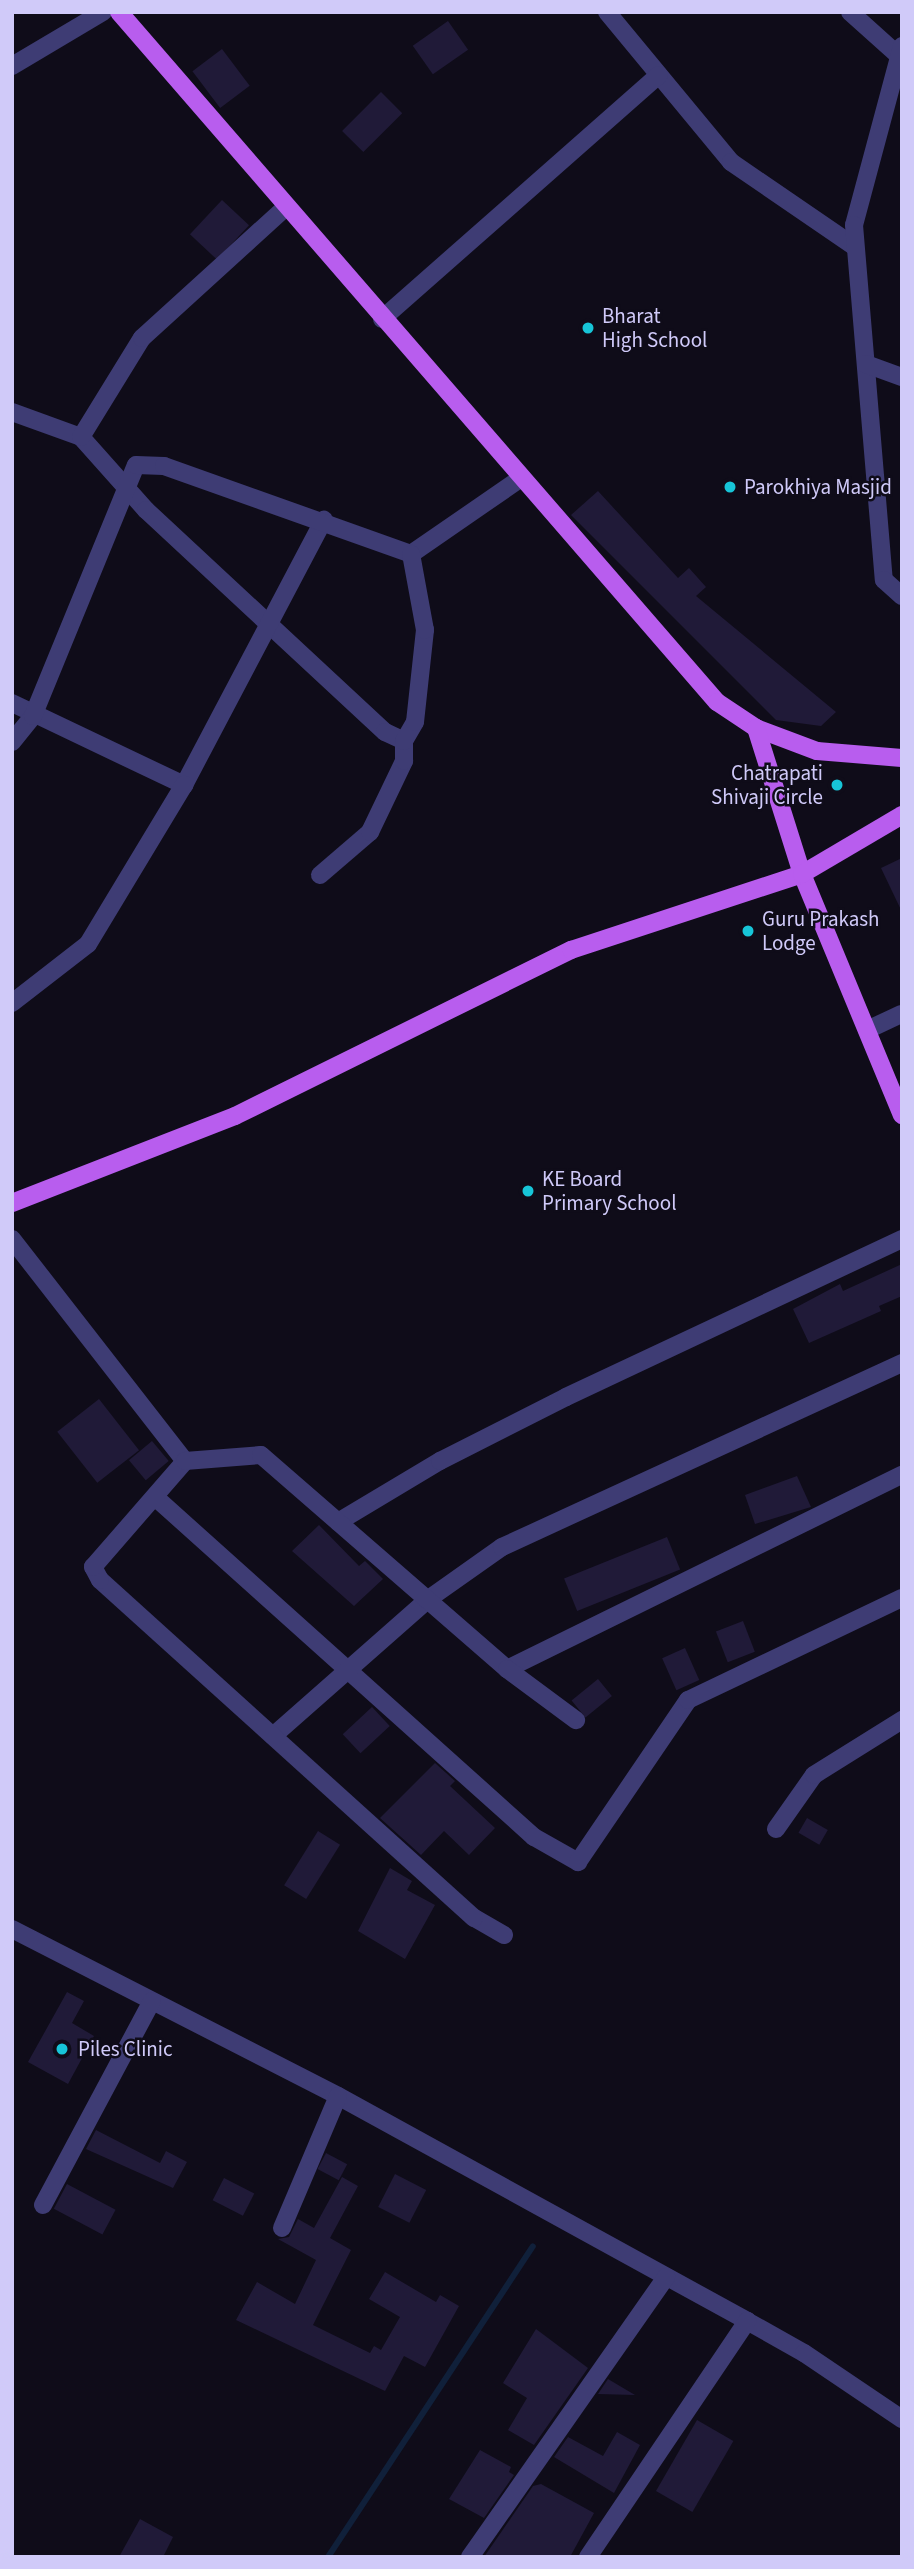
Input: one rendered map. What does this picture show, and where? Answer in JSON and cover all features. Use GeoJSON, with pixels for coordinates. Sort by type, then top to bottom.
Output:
{"type":"FeatureCollection","features":[{"type":"Feature","properties":{"kind":"main road"},"geometry":{"type":"LineString","coordinates":[[119,12],[285,208],[717,702],[756,728],[817,751],[902,758]]}},
{"type":"Feature","properties":{"kind":"main road"},"geometry":{"type":"LineString","coordinates":[[756,728],[802,874],[902,1115]]}},
{"type":"Feature","properties":{"kind":"main road"},"geometry":{"type":"LineString","coordinates":[[12,1203],[235,1116],[571,950],[802,874],[902,815]]}},
{"type":"Feature","properties":{"kind":"street"},"geometry":{"type":"LineString","coordinates":[[77,12],[99,16]]}},
{"type":"Feature","properties":{"kind":"street"},"geometry":{"type":"LineString","coordinates":[[607,12],[731,162],[856,247]]}},
{"type":"Feature","properties":{"kind":"street"},"geometry":{"type":"LineString","coordinates":[[850,12],[900,51],[854,225],[884,580],[902,596]]}},
{"type":"Feature","properties":{"kind":"street"},"geometry":{"type":"LineString","coordinates":[[12,66],[99,16]]}},
{"type":"Feature","properties":{"kind":"street"},"geometry":{"type":"LineString","coordinates":[[382,319],[659,75]]}},
{"type":"Feature","properties":{"kind":"street"},"geometry":{"type":"LineString","coordinates":[[81,437],[142,338],[285,208]]}},
{"type":"Feature","properties":{"kind":"street"},"geometry":{"type":"LineString","coordinates":[[866,364],[902,377]]}},
{"type":"Feature","properties":{"kind":"street"},"geometry":{"type":"LineString","coordinates":[[12,412],[81,437],[128,486],[146,510],[385,732],[404,741]]}},
{"type":"Feature","properties":{"kind":"street"},"geometry":{"type":"LineString","coordinates":[[12,742],[33,716],[136,465],[164,466],[324,520],[411,554]]}},
{"type":"Feature","properties":{"kind":"street"},"geometry":{"type":"LineString","coordinates":[[411,554],[521,478]]}},
{"type":"Feature","properties":{"kind":"street"},"geometry":{"type":"LineString","coordinates":[[12,1003],[88,944],[184,785],[324,520]]}},
{"type":"Feature","properties":{"kind":"street"},"geometry":{"type":"LineString","coordinates":[[320,875],[370,832],[404,761],[404,741],[415,722],[425,630],[411,554]]}},
{"type":"Feature","properties":{"kind":"street"},"geometry":{"type":"LineString","coordinates":[[12,703],[33,716],[184,785]]}},
{"type":"Feature","properties":{"kind":"street"},"geometry":{"type":"LineString","coordinates":[[867,1030],[902,1014]]}},
{"type":"Feature","properties":{"kind":"street"},"geometry":{"type":"LineString","coordinates":[[12,1239],[185,1461]]}},
{"type":"Feature","properties":{"kind":"street"},"geometry":{"type":"LineString","coordinates":[[338,1522],[440,1461],[566,1397],[902,1239]]}},
{"type":"Feature","properties":{"kind":"street"},"geometry":{"type":"LineString","coordinates":[[273,1736],[427,1600],[502,1547],[902,1363]]}},
{"type":"Feature","properties":{"kind":"street"},"geometry":{"type":"LineString","coordinates":[[504,1935],[474,1918],[100,1580],[93,1567],[185,1461],[261,1455],[508,1669],[576,1720]]}},
{"type":"Feature","properties":{"kind":"street"},"geometry":{"type":"LineString","coordinates":[[508,1669],[902,1475]]}},
{"type":"Feature","properties":{"kind":"street"},"geometry":{"type":"LineString","coordinates":[[155,1497],[534,1837],[578,1862],[688,1700],[902,1598]]}},
{"type":"Feature","properties":{"kind":"street"},"geometry":{"type":"LineString","coordinates":[[776,1829],[814,1775],[881,1728],[902,1720]]}},
{"type":"Feature","properties":{"kind":"street"},"geometry":{"type":"LineString","coordinates":[[12,1929],[338,2096],[747,2321],[804,2353],[902,2419]]}},
{"type":"Feature","properties":{"kind":"street"},"geometry":{"type":"LineString","coordinates":[[43,2206],[152,2001]]}},
{"type":"Feature","properties":{"kind":"street"},"geometry":{"type":"LineString","coordinates":[[282,2228],[338,2096]]}},
{"type":"Feature","properties":{"kind":"street"},"geometry":{"type":"LineString","coordinates":[[470,2557],[666,2277]]}},
{"type":"Feature","properties":{"kind":"street"},"geometry":{"type":"LineString","coordinates":[[587,2557],[747,2321]]}},
{"type":"Feature","properties":{"kind":"building"},"geometry":{"type":"Polygon","coordinates":[[[448,21],[468,50],[433,74],[413,46],[448,21]]]}},
{"type":"Feature","properties":{"kind":"building"},"geometry":{"type":"Polygon","coordinates":[[[222,49],[250,86],[220,108],[192,71],[222,49]]]}},
{"type":"Feature","properties":{"kind":"building"},"geometry":{"type":"Polygon","coordinates":[[[381,92],[402,113],[363,152],[342,131],[381,92]]]}},
{"type":"Feature","properties":{"kind":"building"},"geometry":{"type":"Polygon","coordinates":[[[222,200],[249,225],[217,260],[190,234],[222,200]]]}},
{"type":"Feature","properties":{"kind":"building"},"geometry":{"type":"Polygon","coordinates":[[[598,491],[678,578],[689,568],[706,587],[696,596],[836,712],[821,726],[776,720],[571,515],[598,491]]]}},
{"type":"Feature","properties":{"kind":"building"},"geometry":{"type":"Polygon","coordinates":[[[902,858],[902,912],[881,868],[902,858]]]}},
{"type":"Feature","properties":{"kind":"building"},"geometry":{"type":"Polygon","coordinates":[[[902,1264],[902,1296],[879,1306],[881,1311],[809,1343],[793,1309],[840,1284],[843,1291],[902,1264]]]}},
{"type":"Feature","properties":{"kind":"building"},"geometry":{"type":"Polygon","coordinates":[[[99,1399],[139,1450],[97,1483],[57,1432],[99,1399]]]}},
{"type":"Feature","properties":{"kind":"building"},"geometry":{"type":"Polygon","coordinates":[[[152,1441],[169,1461],[146,1480],[129,1460],[152,1441]]]}},
{"type":"Feature","properties":{"kind":"building"},"geometry":{"type":"Polygon","coordinates":[[[797,1476],[811,1507],[755,1524],[745,1495],[797,1476]]]}},
{"type":"Feature","properties":{"kind":"building"},"geometry":{"type":"Polygon","coordinates":[[[319,1525],[359,1566],[365,1561],[383,1579],[354,1606],[292,1551],[319,1525]]]}},
{"type":"Feature","properties":{"kind":"building"},"geometry":{"type":"Polygon","coordinates":[[[667,1537],[680,1569],[577,1611],[564,1579],[667,1537]]]}},
{"type":"Feature","properties":{"kind":"building"},"geometry":{"type":"Polygon","coordinates":[[[743,1621],[755,1652],[728,1662],[716,1631],[743,1621]]]}},
{"type":"Feature","properties":{"kind":"building"},"geometry":{"type":"Polygon","coordinates":[[[685,1648],[699,1680],[676,1690],[662,1658],[685,1648]]]}},
{"type":"Feature","properties":{"kind":"building"},"geometry":{"type":"Polygon","coordinates":[[[598,1679],[612,1696],[585,1717],[572,1700],[598,1679]]]}},
{"type":"Feature","properties":{"kind":"building"},"geometry":{"type":"Polygon","coordinates":[[[372,1707],[390,1726],[360,1753],[343,1734],[372,1707]]]}},
{"type":"Feature","properties":{"kind":"building"},"geometry":{"type":"Polygon","coordinates":[[[435,1763],[455,1781],[450,1786],[495,1828],[469,1855],[444,1831],[421,1855],[380,1818],[435,1763]]]}},
{"type":"Feature","properties":{"kind":"building"},"geometry":{"type":"Polygon","coordinates":[[[807,1818],[828,1830],[819,1845],[798,1833],[807,1818]]]}},
{"type":"Feature","properties":{"kind":"building"},"geometry":{"type":"Polygon","coordinates":[[[318,1831],[340,1845],[306,1899],[284,1885],[318,1831]]]}},
{"type":"Feature","properties":{"kind":"building"},"geometry":{"type":"Polygon","coordinates":[[[390,1868],[412,1881],[407,1890],[435,1905],[405,1959],[358,1931],[390,1868]]]}},
{"type":"Feature","properties":{"kind":"building"},"geometry":{"type":"Polygon","coordinates":[[[67,1992],[84,2001],[72,2023],[94,2036],[68,2084],[28,2062],[67,1992]]]}},
{"type":"Feature","properties":{"kind":"building"},"geometry":{"type":"Polygon","coordinates":[[[96,2130],[160,2163],[166,2151],[187,2162],[173,2188],[86,2149],[96,2130]]]}},
{"type":"Feature","properties":{"kind":"building"},"geometry":{"type":"Polygon","coordinates":[[[326,2153],[347,2164],[339,2180],[318,2169],[326,2153]]]}},
{"type":"Feature","properties":{"kind":"building"},"geometry":{"type":"Polygon","coordinates":[[[395,2174],[426,2190],[409,2223],[378,2207],[395,2174]]]}},
{"type":"Feature","properties":{"kind":"building"},"geometry":{"type":"Polygon","coordinates":[[[342,2177],[358,2186],[330,2238],[351,2250],[313,2325],[370,2353],[374,2346],[381,2350],[400,2317],[369,2299],[385,2272],[436,2302],[440,2295],[459,2306],[425,2367],[404,2356],[385,2391],[236,2320],[257,2282],[295,2304],[316,2260],[278,2239],[289,2237],[298,2219],[314,2228],[342,2177]]]}},
{"type":"Feature","properties":{"kind":"building"},"geometry":{"type":"Polygon","coordinates":[[[224,2178],[254,2193],[243,2216],[213,2200],[224,2178]]]}},
{"type":"Feature","properties":{"kind":"building"},"geometry":{"type":"Polygon","coordinates":[[[67,2184],[116,2210],[102,2235],[54,2209],[67,2184]]]}},
{"type":"Feature","properties":{"kind":"building"},"geometry":{"type":"Polygon","coordinates":[[[536,2329],[588,2368],[534,2445],[508,2430],[527,2398],[503,2383],[536,2329]]]}},
{"type":"Feature","properties":{"kind":"building"},"geometry":{"type":"Polygon","coordinates":[[[608,2379],[635,2395],[598,2394],[608,2379]]]}},
{"type":"Feature","properties":{"kind":"building"},"geometry":{"type":"Polygon","coordinates":[[[697,2420],[733,2441],[692,2512],[656,2491],[697,2420]]]}},
{"type":"Feature","properties":{"kind":"building"},"geometry":{"type":"Polygon","coordinates":[[[617,2432],[640,2445],[614,2493],[554,2457],[568,2437],[603,2456],[617,2432]]]}},
{"type":"Feature","properties":{"kind":"building"},"geometry":{"type":"Polygon","coordinates":[[[480,2450],[511,2467],[509,2472],[514,2475],[484,2518],[449,2499],[480,2450]]]}},
{"type":"Feature","properties":{"kind":"building"},"geometry":{"type":"Polygon","coordinates":[[[541,2484],[594,2513],[570,2557],[484,2557],[533,2486],[541,2484]]]}},
{"type":"Feature","properties":{"kind":"building"},"geometry":{"type":"Polygon","coordinates":[[[140,2519],[173,2537],[163,2557],[119,2557],[140,2519]]]}},
{"type":"Feature","properties":{"kind":"waterway"},"geometry":{"type":"LineString","coordinates":[[328,2557],[533,2246]]}},
{"type":"Feature","properties":{"kind":"place","name":"Bharat High School"},"geometry":{"type":"Point","coordinates":[588,328]}},
{"type":"Feature","properties":{"kind":"place","name":"Parokhiya Masjid"},"geometry":{"type":"Point","coordinates":[730,487]}},
{"type":"Feature","properties":{"kind":"place","name":"Chatrapati Shivaji Circle"},"geometry":{"type":"Point","coordinates":[837,785]}},
{"type":"Feature","properties":{"kind":"place","name":"Guru Prakash Lodge"},"geometry":{"type":"Point","coordinates":[748,931]}},
{"type":"Feature","properties":{"kind":"place","name":"KE Board Primary School"},"geometry":{"type":"Point","coordinates":[528,1191]}},
{"type":"Feature","properties":{"kind":"place","name":"Piles Clinic"},"geometry":{"type":"Point","coordinates":[62,2049]}}]}
